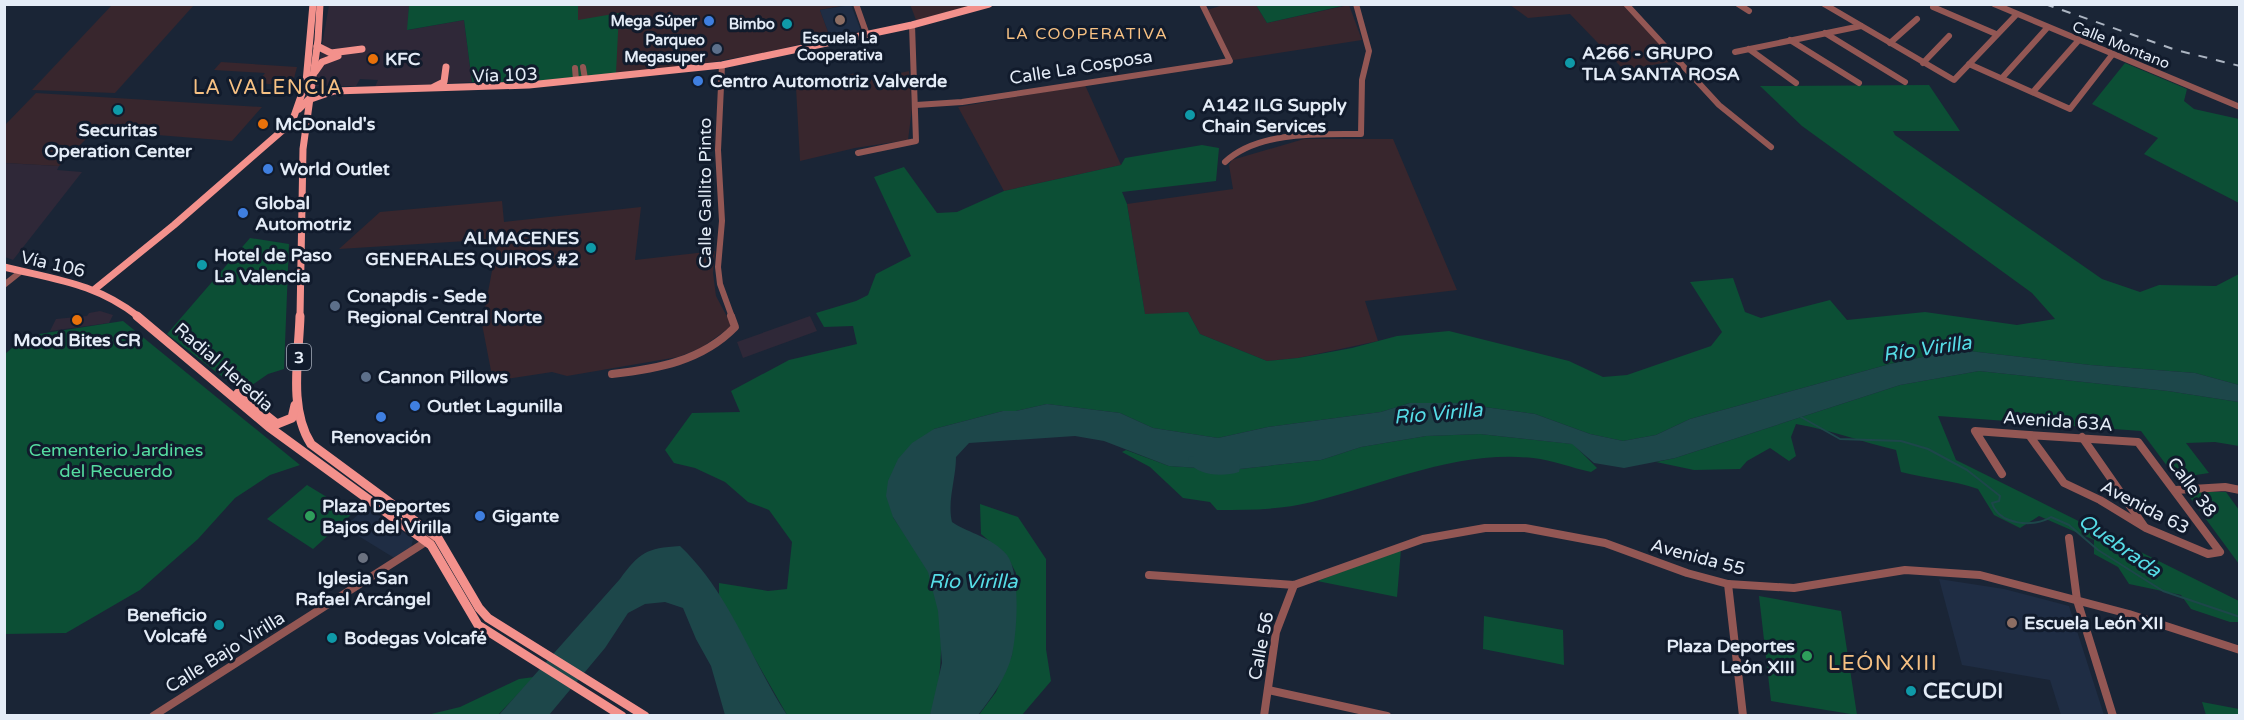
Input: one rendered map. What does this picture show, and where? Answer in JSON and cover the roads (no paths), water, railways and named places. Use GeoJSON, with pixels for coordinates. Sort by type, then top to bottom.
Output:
{"type":"FeatureCollection","features":[{"type":"Feature","properties":{"kind":"main road"},"geometry":{"type":"LineString","coordinates":[[314,4],[316,18],[312,57],[316,60]]}},
{"type":"Feature","properties":{"kind":"main road"},"geometry":{"type":"LineString","coordinates":[[299,109],[314,4]]}},
{"type":"Feature","properties":{"kind":"main road","name":"Radial Heredia"},"geometry":{"type":"LineString","coordinates":[[320,4],[316,60],[308,100],[303,149],[298,391],[300,424],[311,444],[431,539],[470,615],[478,625],[618,713]]}},
{"type":"Feature","properties":{"kind":"main road","name":"Vía 103"},"geometry":{"type":"LineString","coordinates":[[352,91],[548,88],[669,74],[867,35],[989,4]]}},
{"type":"Feature","properties":{"kind":"main road"},"geometry":{"type":"LineString","coordinates":[[317,46],[321,52],[327,53],[362,49]]}},
{"type":"Feature","properties":{"kind":"main road"},"geometry":{"type":"LineString","coordinates":[[338,56],[322,62],[311,80],[319,89],[352,91]]}},
{"type":"Feature","properties":{"kind":"main road","name":"Vía 103"},"geometry":{"type":"LineString","coordinates":[[580,81],[722,65]]}},
{"type":"Feature","properties":{"kind":"main road"},"geometry":{"type":"LineString","coordinates":[[387,90],[437,86],[444,82],[446,67]]}},
{"type":"Feature","properties":{"kind":"main road"},"geometry":{"type":"LineString","coordinates":[[435,92],[669,74]]}},
{"type":"Feature","properties":{"kind":"main road","name":"Vía 103"},"geometry":{"type":"LineString","coordinates":[[305,126],[312,105],[328,95],[435,92],[454,89]]}},
{"type":"Feature","properties":{"kind":"main road"},"geometry":{"type":"LineString","coordinates":[[95,289],[288,126],[308,100],[328,92],[352,91]]}},
{"type":"Feature","properties":{"kind":"main road"},"geometry":{"type":"LineString","coordinates":[[288,126],[300,130],[303,149]]}},
{"type":"Feature","properties":{"kind":"main road","name":"Vía 106"},"geometry":{"type":"LineString","coordinates":[[4,267],[20,273],[95,289]]}},
{"type":"Feature","properties":{"kind":"main road","name":"Radial Heredia"},"geometry":{"type":"LineString","coordinates":[[95,289],[116,299],[166,338],[269,427],[444,546],[479,608],[503,629],[645,716]]}},
{"type":"Feature","properties":{"kind":"main road"},"geometry":{"type":"LineString","coordinates":[[166,338],[189,353],[278,423],[291,418],[298,391]]}},
{"type":"Feature","properties":{"kind":"street"},"geometry":{"type":"LineString","coordinates":[[856,4],[867,35]]}},
{"type":"Feature","properties":{"kind":"street","name":"Calle La Cosposa"},"geometry":{"type":"LineString","coordinates":[[916,105],[981,98],[1230,61],[1202,4]]}},
{"type":"Feature","properties":{"kind":"street"},"geometry":{"type":"LineString","coordinates":[[1225,162],[1229,155],[1242,150],[1301,135],[1361,134],[1362,80],[1370,51],[1356,4]]}},
{"type":"Feature","properties":{"kind":"street"},"geometry":{"type":"LineString","coordinates":[[1626,4],[1719,105],[1772,147]]}},
{"type":"Feature","properties":{"kind":"street"},"geometry":{"type":"LineString","coordinates":[[1738,4],[1749,11]]}},
{"type":"Feature","properties":{"kind":"street","name":"Calle Montano"},"geometry":{"type":"LineString","coordinates":[[1994,4],[2240,107]]}},
{"type":"Feature","properties":{"kind":"street"},"geometry":{"type":"LineString","coordinates":[[1824,5],[1954,80],[2016,15]]}},
{"type":"Feature","properties":{"kind":"street"},"geometry":{"type":"LineString","coordinates":[[1933,7],[1996,34]]}},
{"type":"Feature","properties":{"kind":"street"},"geometry":{"type":"LineString","coordinates":[[1890,43],[1917,19]]}},
{"type":"Feature","properties":{"kind":"street"},"geometry":{"type":"LineString","coordinates":[[858,153],[914,143],[916,105],[912,25]]}},
{"type":"Feature","properties":{"kind":"street"},"geometry":{"type":"LineString","coordinates":[[1735,52],[1861,26]]}},
{"type":"Feature","properties":{"kind":"street"},"geometry":{"type":"LineString","coordinates":[[2002,78],[2048,28]]}},
{"type":"Feature","properties":{"kind":"street"},"geometry":{"type":"LineString","coordinates":[[1825,33],[1905,82]]}},
{"type":"Feature","properties":{"kind":"street"},"geometry":{"type":"LineString","coordinates":[[1923,63],[1949,36]]}},
{"type":"Feature","properties":{"kind":"street"},"geometry":{"type":"LineString","coordinates":[[1790,40],[1859,83]]}},
{"type":"Feature","properties":{"kind":"street"},"geometry":{"type":"LineString","coordinates":[[2033,92],[2078,41]]}},
{"type":"Feature","properties":{"kind":"street"},"geometry":{"type":"LineString","coordinates":[[1749,49],[1796,83]]}},
{"type":"Feature","properties":{"kind":"street"},"geometry":{"type":"LineString","coordinates":[[1969,64],[2070,109],[2112,55]]}},
{"type":"Feature","properties":{"kind":"street","name":"Calle Gallito Pinto"},"geometry":{"type":"LineString","coordinates":[[612,374],[649,370],[675,363],[727,338],[735,327],[720,284],[718,267],[722,221],[718,150],[722,65]]}},
{"type":"Feature","properties":{"kind":"street"},"geometry":{"type":"LineString","coordinates":[[580,81],[584,67]]}},
{"type":"Feature","properties":{"kind":"street"},"geometry":{"type":"LineString","coordinates":[[575,68],[580,81]]}},
{"type":"Feature","properties":{"kind":"street"},"geometry":{"type":"LineString","coordinates":[[4,285],[20,273]]}},
{"type":"Feature","properties":{"kind":"street","name":"Avenida 63A"},"geometry":{"type":"LineString","coordinates":[[2002,474],[1975,431],[2138,442]]}},
{"type":"Feature","properties":{"kind":"street","name":"Avenida 63"},"geometry":{"type":"LineString","coordinates":[[2028,433],[2058,478],[2145,528],[2206,553],[2213,555],[2220,552]]}},
{"type":"Feature","properties":{"kind":"street"},"geometry":{"type":"LineString","coordinates":[[2082,437],[2145,528]]}},
{"type":"Feature","properties":{"kind":"street","name":"Calle 38"},"geometry":{"type":"LineString","coordinates":[[2138,442],[2220,552]]}},
{"type":"Feature","properties":{"kind":"street","name":"Avenida 63"},"geometry":{"type":"LineString","coordinates":[[2176,490],[2225,487],[2240,490]]}},
{"type":"Feature","properties":{"kind":"street","name":"Avenida 55"},"geometry":{"type":"LineString","coordinates":[[1149,575],[1294,585],[1422,538],[1485,528],[1525,528],[1567,534],[1605,543],[1687,573],[1728,584],[1794,588],[1882,572],[1937,571],[1999,579],[2175,627],[2240,650]]}},
{"type":"Feature","properties":{"kind":"street"},"geometry":{"type":"LineString","coordinates":[[2069,538],[2077,600],[2115,715]]}},
{"type":"Feature","properties":{"kind":"street","name":"Calle Bajo Virilla"},"geometry":{"type":"LineString","coordinates":[[153,716],[431,539]]}},
{"type":"Feature","properties":{"kind":"street"},"geometry":{"type":"LineString","coordinates":[[1728,584],[1743,716]]}},
{"type":"Feature","properties":{"kind":"street","name":"Calle 56"},"geometry":{"type":"LineString","coordinates":[[1264,716],[1277,625],[1285,600],[1294,585]]}},
{"type":"Feature","properties":{"kind":"street"},"geometry":{"type":"LineString","coordinates":[[1268,690],[1387,716]]}},
{"type":"Feature","properties":{"kind":"water","name":"Río Virilla"},"geometry":{"type":"Polygon","coordinates":[[[1969,351],[2090,365],[2195,373],[2239,385],[2239,402],[2168,391],[1979,371],[1900,385],[1675,458],[1624,468],[1594,463],[1572,444],[1480,434],[1426,436],[1361,447],[1321,460],[1230,470],[1169,466],[1104,441],[1075,436],[969,443],[956,457],[951,498],[952,522],[995,544],[1007,555],[1016,589],[1014,645],[1002,679],[978,715],[930,715],[942,663],[938,611],[928,572],[893,517],[886,496],[888,481],[898,459],[912,443],[934,429],[1003,411],[1016,411],[1047,404],[1120,413],[1153,428],[1218,438],[1268,427],[1381,412],[1410,403],[1455,403],[1535,414],[1590,434],[1623,441],[1656,435],[1690,419],[1890,364],[1941,353],[1969,351]]]}},
{"type":"Feature","properties":{"kind":"water"},"geometry":{"type":"Polygon","coordinates":[[[680,546],[697,564],[726,605],[787,715],[725,715],[711,666],[683,608],[665,602],[645,604],[628,613],[605,648],[549,715],[498,716],[638,558],[651,550],[680,546]]]}},
{"type":"Feature","properties":{"kind":"waterway","name":"Quebrada"},"geometry":{"type":"LineString","coordinates":[[1801,417],[1840,439],[1901,441],[1928,449],[1967,470],[2000,496],[1999,501],[1992,503],[1996,510],[2009,520],[2036,523],[2051,517],[2069,525],[2098,550],[2163,591],[2240,617]]}},
{"type":"Feature","properties":{"kind":"waterway","name":"Río Virilla"},"geometry":{"type":"LineString","coordinates":[[1194,461],[1209,469],[1234,468]]}},
{"type":"Feature","properties":{"kind":"railway"},"geometry":{"type":"LineString","coordinates":[[2045,4],[2176,50],[2240,66]]}},
{"type":"Feature","properties":{"kind":"place","name":"Escuela La Cooperativa"},"geometry":{"type":"Point","coordinates":[840,20]}},
{"type":"Feature","properties":{"kind":"place","name":"Mega Súper"},"geometry":{"type":"Point","coordinates":[709,21]}},
{"type":"Feature","properties":{"kind":"place","name":"Bimbo"},"geometry":{"type":"Point","coordinates":[787,24]}},
{"type":"Feature","properties":{"kind":"place","name":"Parqueo Megasuper"},"geometry":{"type":"Point","coordinates":[717,49]}},
{"type":"Feature","properties":{"kind":"place","name":"KFC"},"geometry":{"type":"Point","coordinates":[373,59]}},
{"type":"Feature","properties":{"kind":"place","name":"A266 - GRUPO TLA SANTA ROSA"},"geometry":{"type":"Point","coordinates":[1570,63]}},
{"type":"Feature","properties":{"kind":"place","name":"Centro Automotriz Valverde"},"geometry":{"type":"Point","coordinates":[698,81]}},
{"type":"Feature","properties":{"kind":"place","name":"Securitas Operation Center"},"geometry":{"type":"Point","coordinates":[118,110]}},
{"type":"Feature","properties":{"kind":"place","name":"A142 ILG Supply Chain Services"},"geometry":{"type":"Point","coordinates":[1190,115]}},
{"type":"Feature","properties":{"kind":"place","name":"McDonald's"},"geometry":{"type":"Point","coordinates":[263,124]}},
{"type":"Feature","properties":{"kind":"place","name":"World Outlet"},"geometry":{"type":"Point","coordinates":[268,169]}},
{"type":"Feature","properties":{"kind":"place","name":"Global Automotriz"},"geometry":{"type":"Point","coordinates":[243,213]}},
{"type":"Feature","properties":{"kind":"place","name":"ALMACENES GENERALES QUIROS #2"},"geometry":{"type":"Point","coordinates":[591,248]}},
{"type":"Feature","properties":{"kind":"place","name":"Hotel de Paso La Valencia"},"geometry":{"type":"Point","coordinates":[202,265]}},
{"type":"Feature","properties":{"kind":"place","name":"Conapdis - Sede Regional Central Norte"},"geometry":{"type":"Point","coordinates":[335,306]}},
{"type":"Feature","properties":{"kind":"place","name":"Mood Bites CR"},"geometry":{"type":"Point","coordinates":[77,320]}},
{"type":"Feature","properties":{"kind":"place","name":"Cannon Pillows"},"geometry":{"type":"Point","coordinates":[366,377]}},
{"type":"Feature","properties":{"kind":"place","name":"Outlet Lagunilla"},"geometry":{"type":"Point","coordinates":[415,406]}},
{"type":"Feature","properties":{"kind":"place","name":"Renovación"},"geometry":{"type":"Point","coordinates":[381,417]}},
{"type":"Feature","properties":{"kind":"place","name":"Plaza Deportes Bajos del Virilla"},"geometry":{"type":"Point","coordinates":[310,516]}},
{"type":"Feature","properties":{"kind":"place","name":"Gigante"},"geometry":{"type":"Point","coordinates":[480,516]}},
{"type":"Feature","properties":{"kind":"place","name":"Iglesia San Rafael Arcángel"},"geometry":{"type":"Point","coordinates":[363,558]}},
{"type":"Feature","properties":{"kind":"place","name":"Escuela León XII"},"geometry":{"type":"Point","coordinates":[2012,623]}},
{"type":"Feature","properties":{"kind":"place","name":"Beneficio Volcafé"},"geometry":{"type":"Point","coordinates":[219,625]}},
{"type":"Feature","properties":{"kind":"place","name":"Bodegas Volcafé"},"geometry":{"type":"Point","coordinates":[332,638]}},
{"type":"Feature","properties":{"kind":"place","name":"Plaza Deportes León XIII"},"geometry":{"type":"Point","coordinates":[1807,656]}},
{"type":"Feature","properties":{"kind":"place","name":"CECUDI"},"geometry":{"type":"Point","coordinates":[1911,691]}},
{"type":"Feature","properties":{"kind":"district","name":"LA COOPERATIVA"},"geometry":{"type":"Point","coordinates":[1087,33]}},
{"type":"Feature","properties":{"kind":"district","name":"LA VALENCIA"},"geometry":{"type":"Point","coordinates":[268,87]}},
{"type":"Feature","properties":{"kind":"district","name":"LEÓN XIII"},"geometry":{"type":"Point","coordinates":[1883,663]}},
{"type":"Feature","properties":{"kind":"park label","name":"Cementerio Jardines del Recuerdo"},"geometry":{"type":"Point","coordinates":[116,460]}}]}
